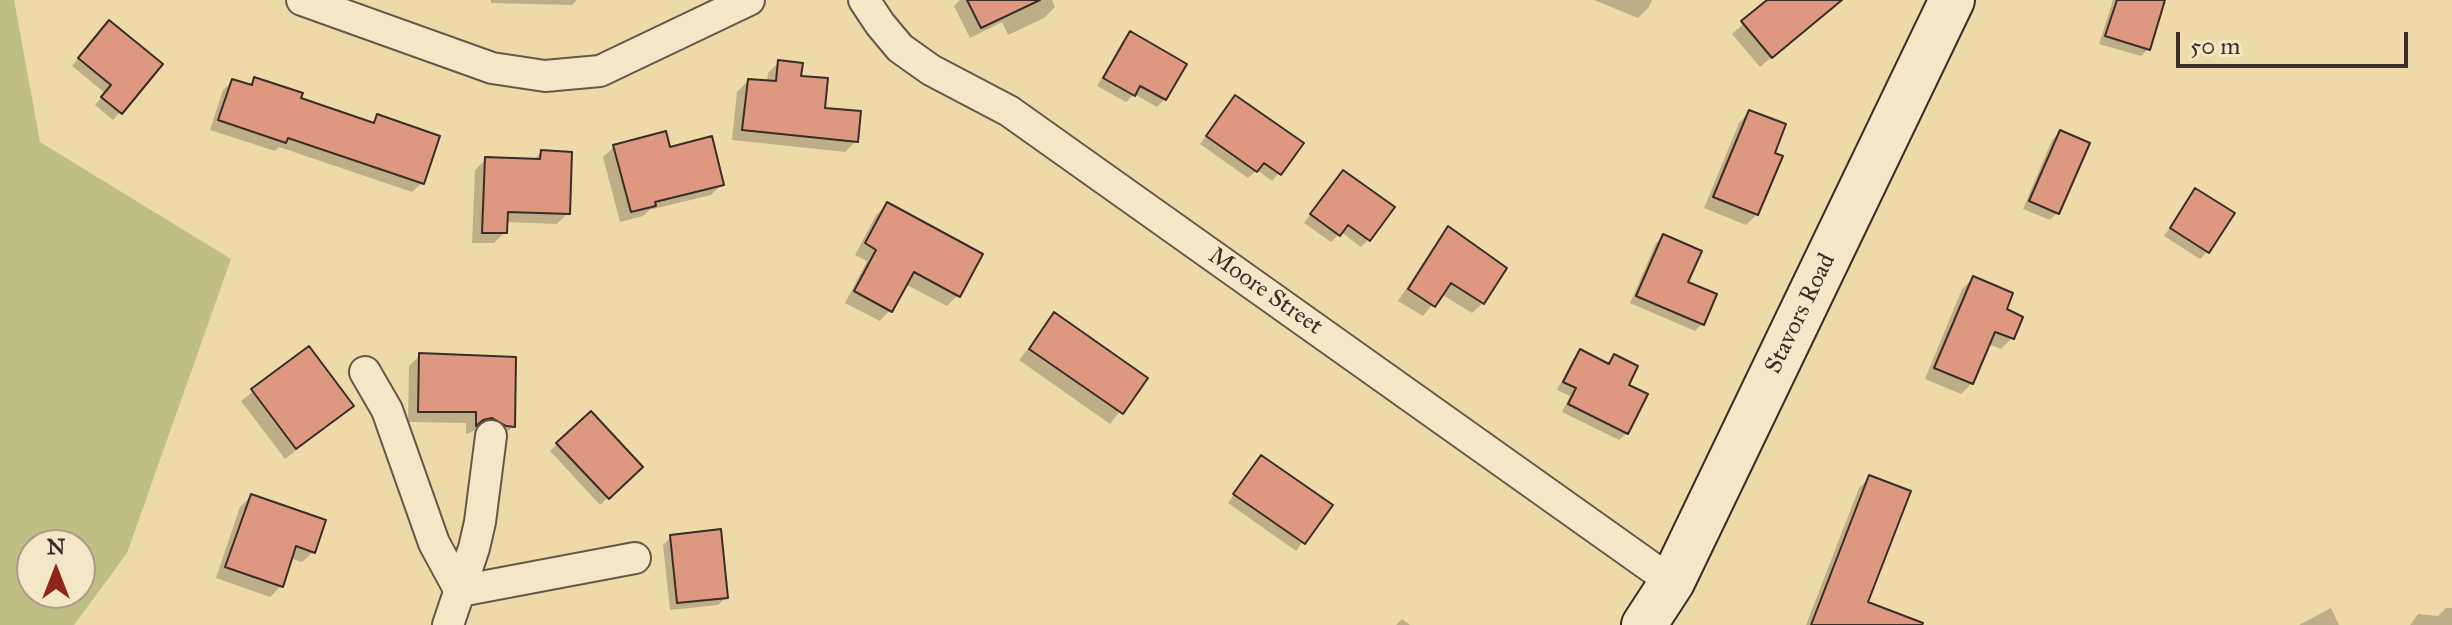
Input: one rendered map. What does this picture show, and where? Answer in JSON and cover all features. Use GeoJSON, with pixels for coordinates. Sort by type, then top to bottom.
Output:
{"type":"FeatureCollection","features":[{"type":"Feature","properties":{"kind":"street"},"geometry":{"type":"LineString","coordinates":[[302,0],[492,68],[545,76],[600,71],[749,0]]}},
{"type":"Feature","properties":{"kind":"street","name":"Moore Street"},"geometry":{"type":"LineString","coordinates":[[864,0],[900,48],[931,70],[1009,111],[1672,582]]}},
{"type":"Feature","properties":{"kind":"street","name":"Stavors Road"},"geometry":{"type":"LineString","coordinates":[[1644,625],[1672,582],[1952,0]]}},
{"type":"Feature","properties":{"kind":"street"},"geometry":{"type":"LineString","coordinates":[[365,372],[387,410],[434,543],[460,591]]}},
{"type":"Feature","properties":{"kind":"street"},"geometry":{"type":"LineString","coordinates":[[448,625],[480,522],[491,436]]}},
{"type":"Feature","properties":{"kind":"street"},"geometry":{"type":"LineString","coordinates":[[460,591],[635,558]]}},
{"type":"Feature","properties":{"kind":"green space"},"geometry":{"type":"Polygon","coordinates":[[[0,0],[14,0],[40,142],[231,259],[127,553],[96,595],[96,529],[16,529],[16,609],[86,609],[74,625],[0,625],[0,0]]]}},
{"type":"Feature","properties":{"kind":"building"},"geometry":{"type":"Polygon","coordinates":[[[967,0],[1040,0],[981,28],[967,0]]]}},
{"type":"Feature","properties":{"kind":"building"},"geometry":{"type":"Polygon","coordinates":[[[1767,0],[1842,0],[1772,58],[1741,21],[1767,0]]]}},
{"type":"Feature","properties":{"kind":"building"},"geometry":{"type":"Polygon","coordinates":[[[2117,0],[2165,0],[2150,50],[2105,36],[2117,0]]]}},
{"type":"Feature","properties":{"kind":"building"},"geometry":{"type":"Polygon","coordinates":[[[109,20],[163,64],[122,114],[101,97],[111,85],[78,58],[109,20]]]}},
{"type":"Feature","properties":{"kind":"building"},"geometry":{"type":"Polygon","coordinates":[[[1130,31],[1187,64],[1166,100],[1140,86],[1135,96],[1103,78],[1130,31]]]}},
{"type":"Feature","properties":{"kind":"building"},"geometry":{"type":"Polygon","coordinates":[[[778,60],[803,63],[801,76],[828,78],[825,108],[861,111],[858,142],[742,130],[748,79],[776,81],[778,60]]]}},
{"type":"Feature","properties":{"kind":"building"},"geometry":{"type":"Polygon","coordinates":[[[254,77],[303,93],[301,98],[374,123],[377,114],[440,136],[424,184],[288,138],[286,143],[218,120],[232,79],[252,85],[254,77]]]}},
{"type":"Feature","properties":{"kind":"building"},"geometry":{"type":"Polygon","coordinates":[[[1235,95],[1304,143],[1281,175],[1264,163],[1257,172],[1206,136],[1235,95]]]}},
{"type":"Feature","properties":{"kind":"building"},"geometry":{"type":"Polygon","coordinates":[[[1749,110],[1786,124],[1775,153],[1783,156],[1758,215],[1713,197],[1749,110]]]}},
{"type":"Feature","properties":{"kind":"building"},"geometry":{"type":"Polygon","coordinates":[[[2060,130],[2090,143],[2059,214],[2029,201],[2060,130]]]}},
{"type":"Feature","properties":{"kind":"building"},"geometry":{"type":"Polygon","coordinates":[[[666,131],[670,147],[712,136],[724,185],[655,202],[656,206],[631,212],[613,145],[666,131]]]}},
{"type":"Feature","properties":{"kind":"building"},"geometry":{"type":"Polygon","coordinates":[[[541,150],[572,152],[570,214],[508,212],[507,233],[482,233],[485,157],[540,159],[541,150]]]}},
{"type":"Feature","properties":{"kind":"building"},"geometry":{"type":"Polygon","coordinates":[[[1343,170],[1395,207],[1370,241],[1348,225],[1340,236],[1310,214],[1343,170]]]}},
{"type":"Feature","properties":{"kind":"building"},"geometry":{"type":"Polygon","coordinates":[[[2195,188],[2235,213],[2209,253],[2170,228],[2195,188]]]}},
{"type":"Feature","properties":{"kind":"building"},"geometry":{"type":"Polygon","coordinates":[[[887,202],[983,254],[960,297],[914,272],[892,312],[854,291],[876,250],[865,243],[887,202]]]}},
{"type":"Feature","properties":{"kind":"building"},"geometry":{"type":"Polygon","coordinates":[[[1448,226],[1507,268],[1484,304],[1451,283],[1435,307],[1408,289],[1448,226]]]}},
{"type":"Feature","properties":{"kind":"building"},"geometry":{"type":"Polygon","coordinates":[[[1663,234],[1702,251],[1688,282],[1717,294],[1704,325],[1636,296],[1663,234]]]}},
{"type":"Feature","properties":{"kind":"building"},"geometry":{"type":"Polygon","coordinates":[[[1973,276],[2013,293],[2007,309],[2023,317],[2014,339],[1995,332],[1973,384],[1934,368],[1973,276]]]}},
{"type":"Feature","properties":{"kind":"building"},"geometry":{"type":"Polygon","coordinates":[[[1054,312],[1148,378],[1123,414],[1029,349],[1054,312]]]}},
{"type":"Feature","properties":{"kind":"building"},"geometry":{"type":"Polygon","coordinates":[[[309,346],[354,406],[296,449],[251,389],[309,346]]]}},
{"type":"Feature","properties":{"kind":"building"},"geometry":{"type":"Polygon","coordinates":[[[1580,349],[1609,364],[1614,354],[1638,366],[1629,385],[1648,394],[1628,434],[1568,404],[1576,388],[1563,382],[1580,349]]]}},
{"type":"Feature","properties":{"kind":"building"},"geometry":{"type":"Polygon","coordinates":[[[419,353],[516,357],[515,427],[492,418],[476,426],[476,412],[418,412],[419,353]]]}},
{"type":"Feature","properties":{"kind":"building"},"geometry":{"type":"Polygon","coordinates":[[[591,411],[643,467],[609,499],[556,443],[591,411]]]}},
{"type":"Feature","properties":{"kind":"building"},"geometry":{"type":"Polygon","coordinates":[[[1261,455],[1333,505],[1305,544],[1233,494],[1261,455]]]}},
{"type":"Feature","properties":{"kind":"building"},"geometry":{"type":"Polygon","coordinates":[[[1869,475],[1911,491],[1868,602],[1923,623],[1811,625],[1869,475]]]}},
{"type":"Feature","properties":{"kind":"building"},"geometry":{"type":"Polygon","coordinates":[[[251,494],[326,520],[315,553],[296,546],[283,587],[225,567],[251,494]]]}},
{"type":"Feature","properties":{"kind":"building"},"geometry":{"type":"Polygon","coordinates":[[[721,529],[728,598],[677,603],[670,535],[721,529]]]}}]}
